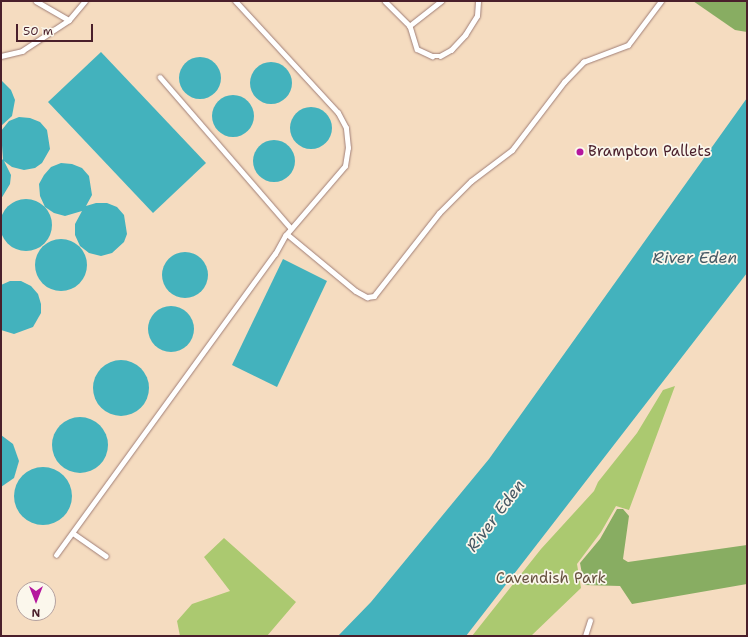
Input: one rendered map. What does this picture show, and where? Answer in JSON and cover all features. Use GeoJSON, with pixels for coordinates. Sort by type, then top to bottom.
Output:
{"type":"FeatureCollection","features":[{"type":"Feature","properties":{"kind":"lane"},"geometry":{"type":"LineString","coordinates":[[36,1],[69,20]]}},
{"type":"Feature","properties":{"kind":"lane"},"geometry":{"type":"LineString","coordinates":[[1,56],[22,51],[69,20],[85,1]]}},
{"type":"Feature","properties":{"kind":"lane"},"geometry":{"type":"LineString","coordinates":[[56,555],[275,254],[291,228],[345,166],[348,148],[346,128],[338,113],[235,1]]}},
{"type":"Feature","properties":{"kind":"lane"},"geometry":{"type":"LineString","coordinates":[[385,1],[410,26],[417,49],[425,54],[440,56],[451,50],[472,26],[477,16],[478,1]]}},
{"type":"Feature","properties":{"kind":"lane"},"geometry":{"type":"LineString","coordinates":[[410,26],[442,1]]}},
{"type":"Feature","properties":{"kind":"lane"},"geometry":{"type":"LineString","coordinates":[[287,234],[356,291],[367,296],[374,296],[439,213],[459,192],[522,141],[574,71],[590,58],[628,45],[661,1]]}},
{"type":"Feature","properties":{"kind":"lane"},"geometry":{"type":"LineString","coordinates":[[160,77],[291,228]]}},
{"type":"Feature","properties":{"kind":"lane"},"geometry":{"type":"LineString","coordinates":[[73,533],[106,556]]}},
{"type":"Feature","properties":{"kind":"lane"},"geometry":{"type":"LineString","coordinates":[[585,636],[590,621]]}},
{"type":"Feature","properties":{"kind":"green space"},"geometry":{"type":"Polygon","coordinates":[[[693,1],[747,1],[747,32],[735,30],[693,1]]]}},
{"type":"Feature","properties":{"kind":"green space","name":"Cavendish Park"},"geometry":{"type":"Polygon","coordinates":[[[675,386],[629,510],[616,506],[601,532],[577,564],[581,588],[531,636],[472,636],[541,549],[594,491],[598,482],[637,433],[663,390],[675,386]]]}},
{"type":"Feature","properties":{"kind":"green space"},"geometry":{"type":"Polygon","coordinates":[[[617,509],[623,509],[629,516],[623,559],[628,562],[747,545],[747,584],[632,604],[620,586],[584,585],[580,563],[600,539],[617,509]]]}},
{"type":"Feature","properties":{"kind":"green space"},"geometry":{"type":"Polygon","coordinates":[[[224,538],[296,602],[267,636],[180,636],[177,621],[192,604],[230,591],[204,557],[224,538]]]}},
{"type":"Feature","properties":{"kind":"water"},"geometry":{"type":"Polygon","coordinates":[[[101,52],[206,163],[153,213],[48,102],[101,52]]]}},
{"type":"Feature","properties":{"kind":"water"},"geometry":{"type":"Polygon","coordinates":[[[196,57],[204,57],[212,60],[218,66],[221,78],[218,90],[212,96],[204,99],[196,99],[188,96],[182,90],[179,82],[179,74],[182,66],[188,60],[196,57]]]}},
{"type":"Feature","properties":{"kind":"water"},"geometry":{"type":"Polygon","coordinates":[[[267,62],[275,62],[283,65],[289,71],[292,83],[289,95],[283,101],[275,104],[267,104],[259,101],[253,95],[250,87],[250,79],[253,71],[259,65],[267,62]]]}},
{"type":"Feature","properties":{"kind":"water"},"geometry":{"type":"Polygon","coordinates":[[[1,80],[11,90],[15,100],[12,116],[1,126],[1,80]]]}},
{"type":"Feature","properties":{"kind":"water"},"geometry":{"type":"Polygon","coordinates":[[[229,95],[237,95],[245,98],[251,104],[254,116],[251,128],[245,134],[237,137],[229,137],[221,134],[215,128],[212,120],[212,112],[215,104],[221,98],[229,95]]]}},
{"type":"Feature","properties":{"kind":"water","name":"River Eden"},"geometry":{"type":"Polygon","coordinates":[[[747,98],[747,273],[466,636],[338,636],[371,602],[489,459],[747,98]]]}},
{"type":"Feature","properties":{"kind":"water"},"geometry":{"type":"Polygon","coordinates":[[[307,107],[315,107],[323,110],[329,116],[332,128],[329,140],[323,146],[315,149],[307,149],[299,146],[293,140],[290,132],[290,124],[293,116],[299,110],[307,107]]]}},
{"type":"Feature","properties":{"kind":"water"},"geometry":{"type":"Polygon","coordinates":[[[19,117],[30,118],[40,122],[47,130],[50,149],[42,163],[35,168],[24,170],[12,167],[4,161],[11,175],[10,184],[1,199],[1,158],[3,160],[1,131],[9,121],[19,117]]]}},
{"type":"Feature","properties":{"kind":"water"},"geometry":{"type":"Polygon","coordinates":[[[270,140],[278,140],[286,143],[292,149],[295,161],[292,173],[286,179],[278,182],[270,182],[262,179],[256,173],[253,165],[253,157],[256,149],[262,143],[270,140]]]}},
{"type":"Feature","properties":{"kind":"water"},"geometry":{"type":"Polygon","coordinates":[[[61,163],[72,164],[82,168],[89,176],[92,195],[86,206],[96,203],[107,203],[117,207],[124,215],[127,234],[124,242],[112,253],[101,256],[89,253],[80,246],[75,235],[75,224],[82,211],[65,216],[54,213],[45,207],[40,196],[39,184],[51,167],[61,163]]]}},
{"type":"Feature","properties":{"kind":"water"},"geometry":{"type":"Polygon","coordinates":[[[21,199],[31,199],[45,206],[52,220],[52,230],[45,244],[31,251],[21,251],[11,247],[4,240],[0,230],[0,220],[4,210],[11,203],[21,199]]]}},
{"type":"Feature","properties":{"kind":"water"},"geometry":{"type":"Polygon","coordinates":[[[56,239],[66,239],[80,246],[87,260],[87,270],[80,284],[66,291],[56,291],[46,287],[39,280],[35,270],[35,260],[39,250],[46,243],[56,239]]]}},
{"type":"Feature","properties":{"kind":"water"},"geometry":{"type":"Polygon","coordinates":[[[180,252],[190,252],[198,256],[204,262],[208,270],[208,280],[204,288],[198,294],[190,298],[180,298],[172,294],[166,288],[162,280],[162,270],[166,262],[172,256],[180,252]]]}},
{"type":"Feature","properties":{"kind":"water"},"geometry":{"type":"Polygon","coordinates":[[[283,259],[327,281],[277,387],[232,365],[283,259]]]}},
{"type":"Feature","properties":{"kind":"water"},"geometry":{"type":"Polygon","coordinates":[[[10,281],[21,281],[31,286],[38,294],[41,304],[41,313],[33,327],[14,334],[1,330],[1,285],[10,281]]]}},
{"type":"Feature","properties":{"kind":"water"},"geometry":{"type":"Polygon","coordinates":[[[167,306],[175,306],[184,310],[190,316],[194,329],[190,342],[184,348],[175,352],[167,352],[158,348],[152,342],[148,333],[148,325],[152,316],[158,310],[167,306]]]}},
{"type":"Feature","properties":{"kind":"water"},"geometry":{"type":"Polygon","coordinates":[[[121,360],[132,362],[141,368],[147,377],[149,388],[147,399],[141,408],[132,414],[121,416],[110,414],[101,408],[95,399],[93,388],[95,377],[101,368],[110,362],[121,360]]]}},
{"type":"Feature","properties":{"kind":"water"},"geometry":{"type":"Polygon","coordinates":[[[80,417],[95,422],[103,430],[108,445],[103,460],[95,468],[80,473],[65,468],[57,460],[52,445],[57,430],[65,422],[80,417]]]}},
{"type":"Feature","properties":{"kind":"water"},"geometry":{"type":"Polygon","coordinates":[[[1,435],[13,444],[19,461],[14,478],[1,487],[1,435]]]}},
{"type":"Feature","properties":{"kind":"water"},"geometry":{"type":"Polygon","coordinates":[[[43,467],[59,472],[67,480],[72,496],[67,512],[59,520],[43,525],[27,520],[19,512],[14,496],[19,480],[27,472],[43,467]]]}},
{"type":"Feature","properties":{"kind":"place","name":"Brampton Pallets"},"geometry":{"type":"Point","coordinates":[580,152]}}]}
